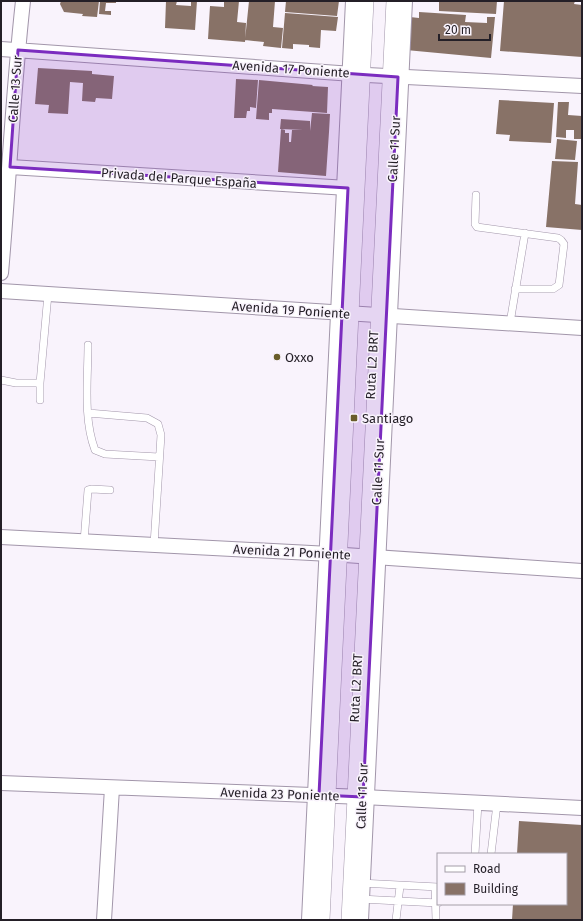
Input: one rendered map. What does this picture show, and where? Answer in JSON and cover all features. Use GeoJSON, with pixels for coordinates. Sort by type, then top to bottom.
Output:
{"type":"FeatureCollection","features":[{"type":"Feature","properties":{"kind":"main road"},"geometry":{"type":"LineString","coordinates":[[313,920],[326,796],[348,313],[348,188],[360,74],[356,1]]}},
{"type":"Feature","properties":{"kind":"main road","name":"Calle 11 Sur"},"geometry":{"type":"LineString","coordinates":[[357,920],[357,797],[368,556],[392,76],[401,1]]}},
{"type":"Feature","properties":{"kind":"street","name":"Calle 13 Sur"},"geometry":{"type":"LineString","coordinates":[[1,273],[23,1]]}},
{"type":"Feature","properties":{"kind":"street","name":"Avenida 17 Poniente"},"geometry":{"type":"LineString","coordinates":[[1,49],[360,74],[582,86]]}},
{"type":"Feature","properties":{"kind":"street","name":"Privada del Parque España"},"geometry":{"type":"LineString","coordinates":[[10,167],[348,188]]}},
{"type":"Feature","properties":{"kind":"street","name":"Avenida 19 Poniente"},"geometry":{"type":"LineString","coordinates":[[1,291],[582,328]]}},
{"type":"Feature","properties":{"kind":"street","name":"Avenida 21 Poniente"},"geometry":{"type":"LineString","coordinates":[[1,537],[337,554],[582,571]]}},
{"type":"Feature","properties":{"kind":"street","name":"Avenida 23 Poniente"},"geometry":{"type":"LineString","coordinates":[[1,783],[357,797],[582,808]]}},
{"type":"Feature","properties":{"kind":"street"},"geometry":{"type":"LineString","coordinates":[[104,920],[112,788]]}},
{"type":"Feature","properties":{"kind":"lane"},"geometry":{"type":"LineString","coordinates":[[348,313],[360,74],[370,1]]}},
{"type":"Feature","properties":{"kind":"lane"},"geometry":{"type":"LineString","coordinates":[[390,1],[392,76]]}},
{"type":"Feature","properties":{"kind":"lane"},"geometry":{"type":"LineString","coordinates":[[476,195],[475,224],[477,227],[558,238],[562,240],[564,244],[559,285],[553,289],[515,289]]}},
{"type":"Feature","properties":{"kind":"lane"},"geometry":{"type":"LineString","coordinates":[[510,323],[525,233]]}},
{"type":"Feature","properties":{"kind":"lane"},"geometry":{"type":"LineString","coordinates":[[40,400],[40,383],[48,294]]}},
{"type":"Feature","properties":{"kind":"lane"},"geometry":{"type":"LineString","coordinates":[[88,345],[88,413],[91,440],[95,450],[105,454],[159,457]]}},
{"type":"Feature","properties":{"kind":"lane"},"geometry":{"type":"LineString","coordinates":[[1,380],[16,383],[40,383]]}},
{"type":"Feature","properties":{"kind":"lane"},"geometry":{"type":"LineString","coordinates":[[88,413],[147,418],[158,424],[161,435],[154,545]]}},
{"type":"Feature","properties":{"kind":"lane"},"geometry":{"type":"LineString","coordinates":[[84,542],[88,490],[110,490]]}},
{"type":"Feature","properties":{"kind":"lane"},"geometry":{"type":"LineString","coordinates":[[326,796],[326,920]]}},
{"type":"Feature","properties":{"kind":"lane"},"geometry":{"type":"LineString","coordinates":[[345,920],[357,797]]}},
{"type":"Feature","properties":{"kind":"lane"},"geometry":{"type":"LineString","coordinates":[[475,853],[478,803]]}},
{"type":"Feature","properties":{"kind":"lane"},"geometry":{"type":"LineString","coordinates":[[491,853],[497,804]]}},
{"type":"Feature","properties":{"kind":"lane"},"geometry":{"type":"LineString","coordinates":[[396,920],[400,886]]}},
{"type":"Feature","properties":{"kind":"lane"},"geometry":{"type":"LineString","coordinates":[[358,891],[400,886],[436,887],[436,920]]}},
{"type":"Feature","properties":{"kind":"lane"},"geometry":{"type":"LineString","coordinates":[[358,891],[399,902],[437,903]]}},
{"type":"Feature","properties":{"kind":"highlighted area"},"geometry":{"type":"Polygon","coordinates":[[[18,50],[398,77],[363,797],[319,795],[348,188],[10,167],[18,50]]]}},
{"type":"Feature","properties":{"kind":"building"},"geometry":{"type":"Polygon","coordinates":[[[61,1],[99,1],[97,17],[82,16],[83,14],[64,12],[60,4],[61,1]]]}},
{"type":"Feature","properties":{"kind":"building"},"geometry":{"type":"Polygon","coordinates":[[[100,1],[116,1],[116,3],[106,3],[105,11],[111,11],[111,15],[99,14],[100,1]]]}},
{"type":"Feature","properties":{"kind":"building"},"geometry":{"type":"Polygon","coordinates":[[[166,1],[177,1],[176,5],[191,6],[191,1],[197,1],[195,30],[165,28],[166,1]]]}},
{"type":"Feature","properties":{"kind":"building"},"geometry":{"type":"Polygon","coordinates":[[[224,1],[239,1],[237,22],[246,23],[245,42],[208,39],[210,6],[224,7],[224,1]]]}},
{"type":"Feature","properties":{"kind":"building"},"geometry":{"type":"Polygon","coordinates":[[[249,1],[275,1],[273,27],[283,28],[281,48],[263,46],[264,42],[245,40],[249,1]]]}},
{"type":"Feature","properties":{"kind":"building"},"geometry":{"type":"Polygon","coordinates":[[[286,1],[339,1],[337,16],[285,12],[286,1]]]}},
{"type":"Feature","properties":{"kind":"building"},"geometry":{"type":"Polygon","coordinates":[[[439,1],[497,1],[496,14],[439,11],[439,1]]]}},
{"type":"Feature","properties":{"kind":"building"},"geometry":{"type":"Polygon","coordinates":[[[504,1],[575,1],[574,4],[582,5],[582,57],[500,51],[504,1]]]}},
{"type":"Feature","properties":{"kind":"building"},"geometry":{"type":"Polygon","coordinates":[[[419,12],[466,15],[465,22],[487,23],[487,17],[495,17],[491,58],[406,50],[410,17],[419,18],[419,12]]]}},
{"type":"Feature","properties":{"kind":"building"},"geometry":{"type":"Polygon","coordinates":[[[285,13],[338,17],[336,31],[321,30],[320,48],[309,47],[309,45],[293,44],[293,49],[282,48],[285,13]]]}},
{"type":"Feature","properties":{"kind":"building"},"geometry":{"type":"Polygon","coordinates":[[[38,68],[92,71],[92,74],[114,76],[112,99],[96,98],[95,102],[82,101],[83,83],[70,82],[68,114],[48,113],[49,105],[35,104],[38,68]]]}},
{"type":"Feature","properties":{"kind":"building"},"geometry":{"type":"Polygon","coordinates":[[[236,79],[258,80],[256,108],[250,107],[250,111],[247,111],[246,118],[234,118],[236,79]]]}},
{"type":"Feature","properties":{"kind":"building"},"geometry":{"type":"Polygon","coordinates":[[[259,80],[328,87],[327,113],[272,109],[272,113],[269,113],[269,120],[256,119],[259,80]]]}},
{"type":"Feature","properties":{"kind":"building"},"geometry":{"type":"Polygon","coordinates":[[[499,100],[554,103],[551,143],[509,141],[510,135],[496,134],[499,100]]]}},
{"type":"Feature","properties":{"kind":"building"},"geometry":{"type":"Polygon","coordinates":[[[558,102],[569,102],[568,115],[582,116],[582,139],[574,139],[574,130],[566,130],[566,138],[556,137],[558,102]]]}},
{"type":"Feature","properties":{"kind":"building"},"geometry":{"type":"Polygon","coordinates":[[[312,113],[330,114],[326,176],[278,172],[281,119],[310,121],[310,131],[312,113]],[[281,129],[285,130],[285,133],[289,133],[289,142],[291,142],[292,130],[303,130],[281,129]]]}},
{"type":"Feature","properties":{"kind":"building"},"geometry":{"type":"Polygon","coordinates":[[[557,139],[577,141],[575,160],[555,159],[557,139]]]}},
{"type":"Feature","properties":{"kind":"building"},"geometry":{"type":"Polygon","coordinates":[[[552,161],[578,162],[575,204],[582,205],[582,230],[546,227],[552,161]]]}},
{"type":"Feature","properties":{"kind":"building"},"geometry":{"type":"Polygon","coordinates":[[[519,821],[582,825],[582,920],[512,920],[513,905],[567,905],[567,853],[517,853],[519,821]]]}},
{"type":"Feature","properties":{"kind":"place","name":"Oxxo"},"geometry":{"type":"Point","coordinates":[277,357]}},
{"type":"Feature","properties":{"kind":"place","name":"Santiago"},"geometry":{"type":"Point","coordinates":[354,418]}}]}
